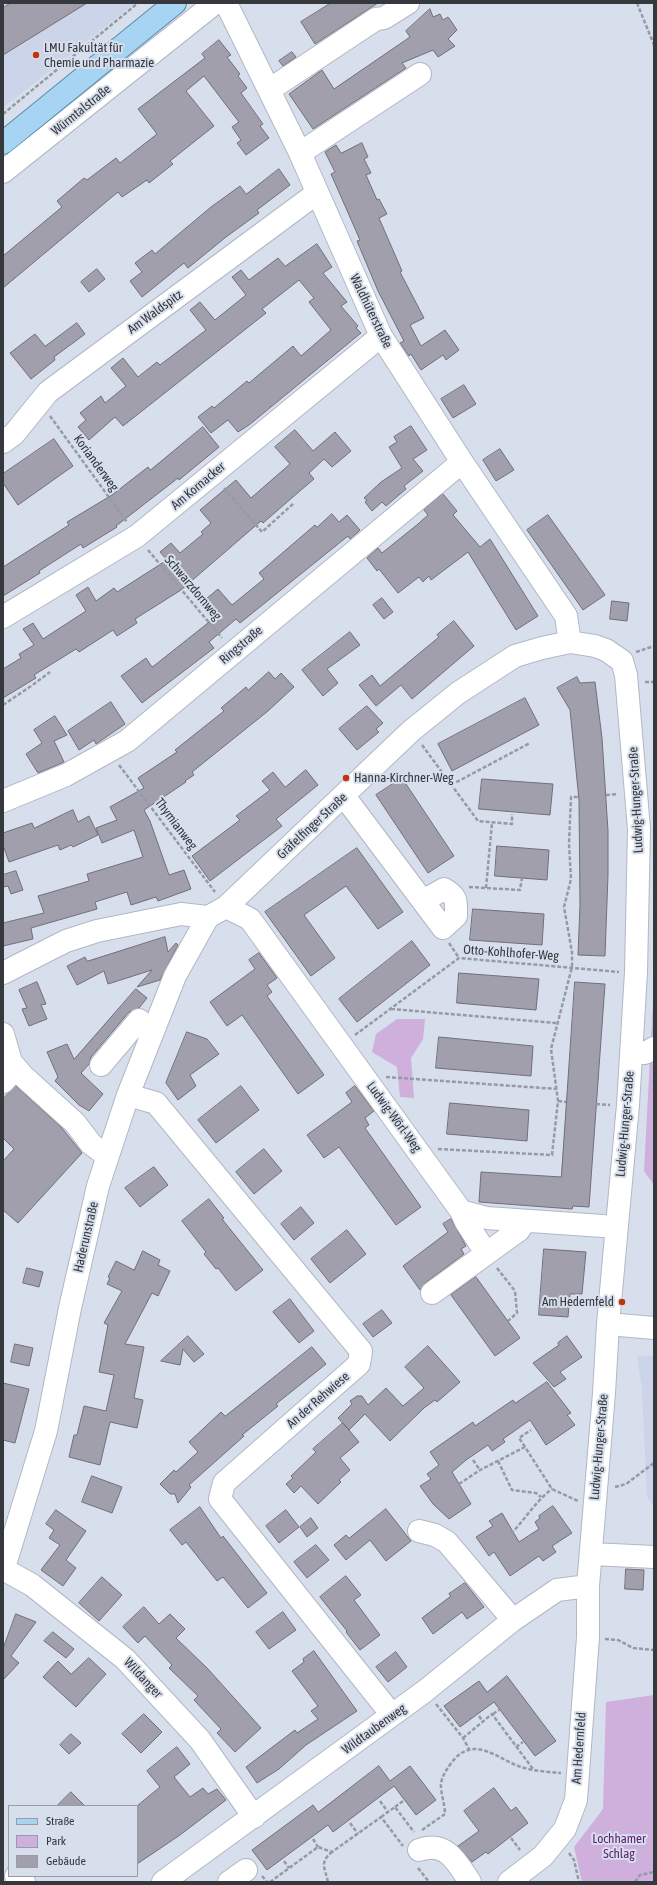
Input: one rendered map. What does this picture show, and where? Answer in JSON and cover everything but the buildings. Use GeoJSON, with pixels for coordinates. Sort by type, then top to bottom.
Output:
{"type":"FeatureCollection","features":[{"type":"Feature","properties":{"kind":"main road","name":"Würmtalstraße"},"geometry":{"type":"LineString","coordinates":[[3,142],[176,3]]}},
{"type":"Feature","properties":{"kind":"street","name":"Würmtalstraße"},"geometry":{"type":"LineString","coordinates":[[3,172],[215,3]]}},
{"type":"Feature","properties":{"kind":"street","name":"Waldhüterstraße"},"geometry":{"type":"LineString","coordinates":[[226,3],[300,153],[381,336],[462,462],[566,616],[570,642]]}},
{"type":"Feature","properties":{"kind":"street"},"geometry":{"type":"LineString","coordinates":[[269,90],[376,19],[384,18],[408,3]]}},
{"type":"Feature","properties":{"kind":"street"},"geometry":{"type":"LineString","coordinates":[[300,153],[420,74]]}},
{"type":"Feature","properties":{"kind":"street","name":"Am Waldspitz"},"geometry":{"type":"LineString","coordinates":[[3,442],[14,434],[48,392],[317,193]]}},
{"type":"Feature","properties":{"kind":"street","name":"Am Kornacker"},"geometry":{"type":"LineString","coordinates":[[3,617],[137,536],[381,336]]}},
{"type":"Feature","properties":{"kind":"street","name":"Ringstraße"},"geometry":{"type":"LineString","coordinates":[[3,801],[66,775],[127,741],[462,462]]}},
{"type":"Feature","properties":{"kind":"street","name":"Gräfelfinger Straße"},"geometry":{"type":"LineString","coordinates":[[217,912],[344,796],[411,731],[458,693],[515,656],[570,642],[596,646],[606,650],[622,661]]}},
{"type":"Feature","properties":{"kind":"street","name":"Ludwig-Hunger-Straße"},"geometry":{"type":"LineString","coordinates":[[588,1586],[631,1053],[636,972],[646,912],[626,675],[622,661]]}},
{"type":"Feature","properties":{"kind":"street"},"geometry":{"type":"LineString","coordinates":[[344,796],[443,928],[456,916],[456,899],[452,894],[444,889],[423,901]]}},
{"type":"Feature","properties":{"kind":"street"},"geometry":{"type":"LineString","coordinates":[[3,973],[66,941],[97,931],[181,914],[217,912]]}},
{"type":"Feature","properties":{"kind":"street","name":"Ludwig-Wörl-Weg"},"geometry":{"type":"LineString","coordinates":[[217,912],[250,919],[416,1147],[461,1211],[466,1222],[486,1253]]}},
{"type":"Feature","properties":{"kind":"street","name":"Haderunstraße"},"geometry":{"type":"LineString","coordinates":[[3,1570],[46,1431],[70,1308],[98,1186],[128,1095],[175,976],[217,912]]}},
{"type":"Feature","properties":{"kind":"street"},"geometry":{"type":"LineString","coordinates":[[101,1065],[139,1020]]}},
{"type":"Feature","properties":{"kind":"street"},"geometry":{"type":"LineString","coordinates":[[3,1034],[11,1062],[10,1075],[23,1076],[75,1123],[91,1144],[108,1156]]}},
{"type":"Feature","properties":{"kind":"street"},"geometry":{"type":"LineString","coordinates":[[125,1037],[146,1048]]}},
{"type":"Feature","properties":{"kind":"street"},"geometry":{"type":"LineString","coordinates":[[631,1053],[645,1053],[654,1048]]}},
{"type":"Feature","properties":{"kind":"street","name":"An der Rehwiese"},"geometry":{"type":"LineString","coordinates":[[128,1095],[156,1102],[361,1351],[359,1364],[224,1482],[220,1499],[392,1715]]}},
{"type":"Feature","properties":{"kind":"street"},"geometry":{"type":"LineString","coordinates":[[461,1211],[486,1218],[617,1227]]}},
{"type":"Feature","properties":{"kind":"street"},"geometry":{"type":"LineString","coordinates":[[432,1293],[519,1230],[525,1221]]}},
{"type":"Feature","properties":{"kind":"street"},"geometry":{"type":"LineString","coordinates":[[608,1324],[654,1328]]}},
{"type":"Feature","properties":{"kind":"street"},"geometry":{"type":"LineString","coordinates":[[419,1531],[435,1535],[447,1542],[513,1620]]}},
{"type":"Feature","properties":{"kind":"street"},"geometry":{"type":"LineString","coordinates":[[591,1554],[654,1557]]}},
{"type":"Feature","properties":{"kind":"street","name":"Wildanger"},"geometry":{"type":"LineString","coordinates":[[3,1570],[32,1585],[125,1658],[200,1740],[254,1817]]}},
{"type":"Feature","properties":{"kind":"street","name":"Wildtaubenweg"},"geometry":{"type":"LineString","coordinates":[[163,1882],[189,1875],[254,1817],[425,1691],[513,1620],[557,1590],[588,1586]]}},
{"type":"Feature","properties":{"kind":"street","name":"Am Hedernfeld"},"geometry":{"type":"LineString","coordinates":[[509,1882],[544,1856],[565,1829],[576,1800],[588,1637],[588,1586]]}},
{"type":"Feature","properties":{"kind":"street"},"geometry":{"type":"LineString","coordinates":[[410,1850],[429,1846],[443,1849],[454,1858],[470,1882]]}},
{"type":"Feature","properties":{"kind":"path"},"geometry":{"type":"LineString","coordinates":[[3,114],[138,3]]}},
{"type":"Feature","properties":{"kind":"path"},"geometry":{"type":"LineString","coordinates":[[637,3],[654,45]]}},
{"type":"Feature","properties":{"kind":"path","name":"Korianderweg"},"geometry":{"type":"LineString","coordinates":[[36,405],[48,414],[137,536]]}},
{"type":"Feature","properties":{"kind":"path"},"geometry":{"type":"LineString","coordinates":[[212,474],[262,532],[294,503]]}},
{"type":"Feature","properties":{"kind":"path","name":"Schwarzdornweg"},"geometry":{"type":"LineString","coordinates":[[137,536],[233,652]]}},
{"type":"Feature","properties":{"kind":"path"},"geometry":{"type":"LineString","coordinates":[[3,704],[50,672]]}},
{"type":"Feature","properties":{"kind":"path"},"geometry":{"type":"LineString","coordinates":[[640,681],[654,682]]}},
{"type":"Feature","properties":{"kind":"path"},"geometry":{"type":"LineString","coordinates":[[411,731],[478,821],[512,824],[512,814]]}},
{"type":"Feature","properties":{"kind":"path"},"geometry":{"type":"LineString","coordinates":[[451,785],[530,743]]}},
{"type":"Feature","properties":{"kind":"path","name":"Thymianweg"},"geometry":{"type":"LineString","coordinates":[[109,752],[217,912]]}},
{"type":"Feature","properties":{"kind":"path"},"geometry":{"type":"LineString","coordinates":[[416,1147],[552,1155],[558,1101],[551,1049],[556,1023],[567,989],[572,967],[572,952],[564,907],[571,879],[569,844],[571,797],[579,797]]}},
{"type":"Feature","properties":{"kind":"path"},"geometry":{"type":"LineString","coordinates":[[486,888],[492,823]]}},
{"type":"Feature","properties":{"kind":"path"},"geometry":{"type":"LineString","coordinates":[[452,894],[464,887],[520,890],[522,878]]}},
{"type":"Feature","properties":{"kind":"path","name":"Otto-Kohlhofer-Weg"},"geometry":{"type":"LineString","coordinates":[[342,1045],[459,958],[636,972]]}},
{"type":"Feature","properties":{"kind":"path"},"geometry":{"type":"LineString","coordinates":[[390,1009],[556,1023]]}},
{"type":"Feature","properties":{"kind":"path"},"geometry":{"type":"LineString","coordinates":[[364,1075],[557,1089]]}},
{"type":"Feature","properties":{"kind":"path"},"geometry":{"type":"LineString","coordinates":[[558,1101],[566,1102]]}},
{"type":"Feature","properties":{"kind":"path"},"geometry":{"type":"LineString","coordinates":[[486,1253],[514,1291],[517,1314],[508,1321]]}},
{"type":"Feature","properties":{"kind":"path"},"geometry":{"type":"LineString","coordinates":[[531,1430],[519,1438],[552,1489],[564,1496],[594,1506]]}},
{"type":"Feature","properties":{"kind":"path"},"geometry":{"type":"LineString","coordinates":[[459,1484],[480,1470],[525,1447]]}},
{"type":"Feature","properties":{"kind":"path"},"geometry":{"type":"LineString","coordinates":[[473,1460],[480,1470]]}},
{"type":"Feature","properties":{"kind":"path"},"geometry":{"type":"LineString","coordinates":[[498,1461],[512,1490],[536,1492],[541,1497]]}},
{"type":"Feature","properties":{"kind":"path"},"geometry":{"type":"LineString","coordinates":[[615,1487],[626,1484],[654,1464]]}},
{"type":"Feature","properties":{"kind":"path"},"geometry":{"type":"LineString","coordinates":[[511,1534],[529,1514],[541,1497],[552,1489]]}},
{"type":"Feature","properties":{"kind":"path"},"geometry":{"type":"LineString","coordinates":[[588,1637],[618,1640],[633,1648],[654,1650]]}},
{"type":"Feature","properties":{"kind":"path"},"geometry":{"type":"LineString","coordinates":[[425,1691],[463,1738],[469,1749]]}},
{"type":"Feature","properties":{"kind":"path"},"geometry":{"type":"LineString","coordinates":[[463,1738],[499,1710]]}},
{"type":"Feature","properties":{"kind":"path"},"geometry":{"type":"LineString","coordinates":[[492,1714],[533,1769]]}},
{"type":"Feature","properties":{"kind":"path"},"geometry":{"type":"LineString","coordinates":[[479,1716],[483,1722]]}},
{"type":"Feature","properties":{"kind":"path"},"geometry":{"type":"LineString","coordinates":[[516,1747],[523,1742]]}},
{"type":"Feature","properties":{"kind":"path"},"geometry":{"type":"LineString","coordinates":[[395,1806],[415,1834],[445,1814],[446,1803],[441,1785],[444,1772],[457,1757],[469,1749],[483,1750],[521,1767],[577,1775]]}},
{"type":"Feature","properties":{"kind":"path"},"geometry":{"type":"LineString","coordinates":[[380,1801],[388,1812]]}},
{"type":"Feature","properties":{"kind":"path"},"geometry":{"type":"LineString","coordinates":[[328,1882],[323,1862],[326,1857],[403,1801]]}},
{"type":"Feature","properties":{"kind":"path"},"geometry":{"type":"LineString","coordinates":[[381,1817],[410,1850],[428,1882]]}},
{"type":"Feature","properties":{"kind":"path"},"geometry":{"type":"LineString","coordinates":[[350,1823],[358,1834]]}},
{"type":"Feature","properties":{"kind":"path"},"geometry":{"type":"LineString","coordinates":[[558,1838],[574,1860],[579,1882]]}},
{"type":"Feature","properties":{"kind":"path"},"geometry":{"type":"LineString","coordinates":[[313,1839],[318,1848],[332,1852]]}},
{"type":"Feature","properties":{"kind":"path"},"geometry":{"type":"LineString","coordinates":[[270,1882],[318,1848]]}},
{"type":"Feature","properties":{"kind":"path"},"geometry":{"type":"LineString","coordinates":[[284,1861],[289,1868]]}},
{"type":"Feature","properties":{"kind":"path"},"geometry":{"type":"LineString","coordinates":[[635,1882],[640,1875],[654,1872]]}},
{"type":"Feature","properties":{"kind":"shaded area","name":"LMU Fakultät für Chemie und Pharmazie"},"geometry":{"type":"Polygon","coordinates":[[[3,3],[135,3],[3,108],[3,3]]]}},
{"type":"Feature","properties":{"kind":"shaded area"},"geometry":{"type":"Polygon","coordinates":[[[654,1355],[654,1507],[647,1497],[642,1390],[637,1357],[654,1355]]]}},
{"type":"Feature","properties":{"kind":"green space"},"geometry":{"type":"Polygon","coordinates":[[[654,983],[654,1185],[644,1171],[654,983]]]}},
{"type":"Feature","properties":{"kind":"green space"},"geometry":{"type":"Polygon","coordinates":[[[397,1019],[425,1019],[423,1039],[411,1058],[414,1098],[400,1097],[397,1067],[372,1052],[376,1034],[397,1019]]]}},
{"type":"Feature","properties":{"kind":"green space","name":"Lochhamer Schlag"},"geometry":{"type":"Polygon","coordinates":[[[654,1695],[654,1882],[582,1882],[574,1847],[603,1809],[606,1702],[654,1695]]]}},
{"type":"Feature","properties":{"kind":"place","name":"LMU Fakultät für Chemie und Pharmazie"},"geometry":{"type":"Point","coordinates":[36,55]}},
{"type":"Feature","properties":{"kind":"place","name":"Hanna-Kirchner-Weg"},"geometry":{"type":"Point","coordinates":[346,778]}},
{"type":"Feature","properties":{"kind":"place","name":"Am Hedernfeld"},"geometry":{"type":"Point","coordinates":[622,1302]}}]}
